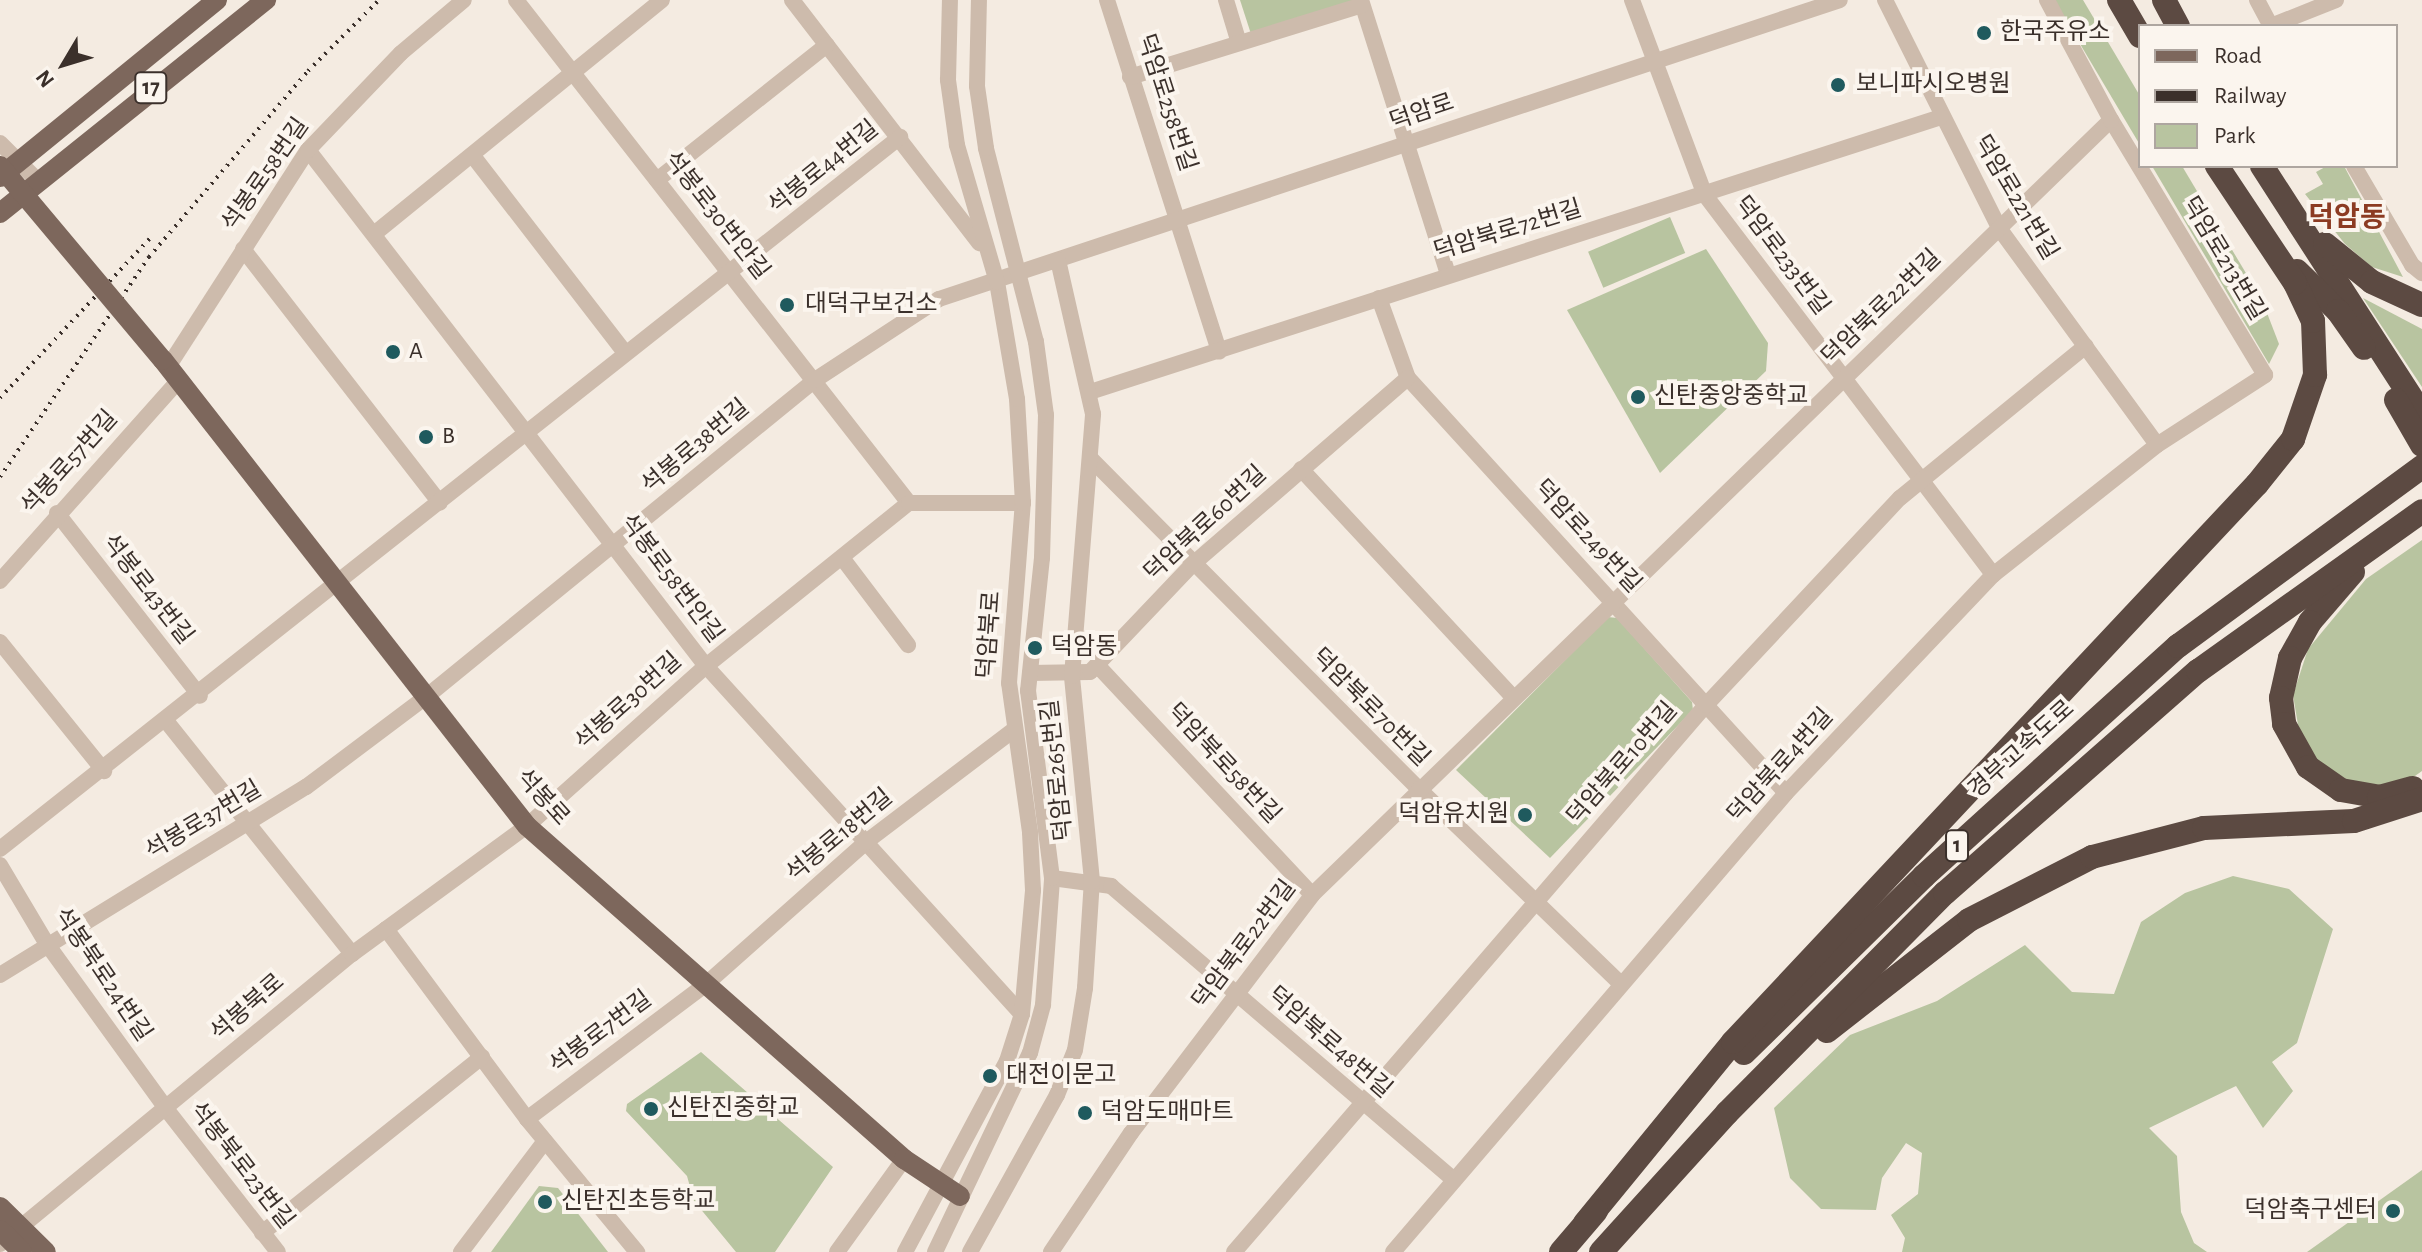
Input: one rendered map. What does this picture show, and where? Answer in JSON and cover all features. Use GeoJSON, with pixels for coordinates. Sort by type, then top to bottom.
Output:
{"type":"FeatureCollection","features":[{"type":"Feature","properties":{"kind":"highway"},"geometry":{"type":"LineString","coordinates":[[2119,0],[2138,33]]}},
{"type":"Feature","properties":{"kind":"highway"},"geometry":{"type":"LineString","coordinates":[[2164,0],[2177,24]]}},
{"type":"Feature","properties":{"kind":"highway"},"geometry":{"type":"LineString","coordinates":[[1585,1223],[1733,1042],[2257,484],[2293,439],[2315,375],[2316,334],[2303,296],[2218,168]]}},
{"type":"Feature","properties":{"kind":"highway"},"geometry":{"type":"LineString","coordinates":[[2263,168],[2422,414]]}},
{"type":"Feature","properties":{"kind":"highway"},"geometry":{"type":"LineString","coordinates":[[2294,214],[2355,270],[2422,305]]}},
{"type":"Feature","properties":{"kind":"highway"},"geometry":{"type":"LineString","coordinates":[[2254,225],[2352,329],[2422,445]]}},
{"type":"Feature","properties":{"kind":"highway","name":"경부고속도로"},"geometry":{"type":"LineString","coordinates":[[1561,1252],[1704,1092],[1935,866],[2178,646],[2422,467]]}},
{"type":"Feature","properties":{"kind":"highway"},"geometry":{"type":"LineString","coordinates":[[2418,514],[2366,559],[2303,634],[2285,672],[2282,711],[2300,757],[2341,790],[2379,797],[2422,783]]}},
{"type":"Feature","properties":{"kind":"highway","name":"1"},"geometry":{"type":"LineString","coordinates":[[1601,1252],[1702,1141],[1956,883],[2198,671],[2418,514]]}},
{"type":"Feature","properties":{"kind":"highway"},"geometry":{"type":"LineString","coordinates":[[1702,1141],[1919,955],[2050,875],[2115,849],[2182,831],[2343,823],[2422,799]]}},
{"type":"Feature","properties":{"kind":"main road","name":"17"},"geometry":{"type":"LineString","coordinates":[[3,203],[37,180],[266,0]]}},
{"type":"Feature","properties":{"kind":"main road","name":"17"},"geometry":{"type":"LineString","coordinates":[[0,177],[9,163],[146,56],[208,3]]}},
{"type":"Feature","properties":{"kind":"main road"},"geometry":{"type":"LineString","coordinates":[[130,105],[117,100],[119,93],[135,80],[146,56]]}},
{"type":"Feature","properties":{"kind":"main road","name":"석봉로"},"geometry":{"type":"LineString","coordinates":[[9,163],[527,826],[904,1159],[960,1196]]}},
{"type":"Feature","properties":{"kind":"main road"},"geometry":{"type":"LineString","coordinates":[[0,1207],[11,1238],[46,1252]]}},
{"type":"Feature","properties":{"kind":"street","name":"석봉로58번길"},"geometry":{"type":"LineString","coordinates":[[170,369],[308,150],[401,53],[464,0]]}},
{"type":"Feature","properties":{"kind":"street","name":"석봉로30번안길"},"geometry":{"type":"LineString","coordinates":[[516,0],[909,503]]}},
{"type":"Feature","properties":{"kind":"street"},"geometry":{"type":"LineString","coordinates":[[374,234],[662,0]]}},
{"type":"Feature","properties":{"kind":"street"},"geometry":{"type":"LineString","coordinates":[[792,0],[900,137]]}},
{"type":"Feature","properties":{"kind":"street","name":"덕암북로"},"geometry":{"type":"LineString","coordinates":[[905,1252],[940,1184],[975,1129],[1022,1014],[1033,890],[1030,832],[1012,731],[1009,683],[1023,503],[1017,399],[997,282],[957,145],[948,80],[950,0]]}},
{"type":"Feature","properties":{"kind":"street","name":"덕암북로"},"geometry":{"type":"LineString","coordinates":[[935,1252],[1030,1053],[1043,1005],[1052,878],[1030,673],[1042,558],[1046,415],[1020,275],[986,148],[977,86],[979,0]]}},
{"type":"Feature","properties":{"kind":"street","name":"덕암로258번길"},"geometry":{"type":"LineString","coordinates":[[1107,0],[1219,352]]}},
{"type":"Feature","properties":{"kind":"street"},"geometry":{"type":"LineString","coordinates":[[1226,0],[1239,43]]}},
{"type":"Feature","properties":{"kind":"street","name":"덕암로233번길"},"geometry":{"type":"LineString","coordinates":[[1632,0],[1705,195],[1918,481],[1993,575]]}},
{"type":"Feature","properties":{"kind":"street","name":"덕암로"},"geometry":{"type":"LineString","coordinates":[[1020,275],[1840,0]]}},
{"type":"Feature","properties":{"kind":"street","name":"덕암로221번길"},"geometry":{"type":"LineString","coordinates":[[1885,0],[1999,228],[2157,445]]}},
{"type":"Feature","properties":{"kind":"street","name":"덕암로213번길"},"geometry":{"type":"LineString","coordinates":[[2047,0],[2138,165]]}},
{"type":"Feature","properties":{"kind":"street"},"geometry":{"type":"LineString","coordinates":[[2257,0],[2270,24]]}},
{"type":"Feature","properties":{"kind":"street"},"geometry":{"type":"LineString","coordinates":[[2276,24],[2336,0]]}},
{"type":"Feature","properties":{"kind":"street"},"geometry":{"type":"LineString","coordinates":[[1130,77],[1362,3],[1448,274]]}},
{"type":"Feature","properties":{"kind":"street"},"geometry":{"type":"LineString","coordinates":[[657,180],[827,45]]}},
{"type":"Feature","properties":{"kind":"street","name":"덕암북로72번길"},"geometry":{"type":"LineString","coordinates":[[1090,392],[1941,117]]}},
{"type":"Feature","properties":{"kind":"street","name":"덕암북로22번길"},"geometry":{"type":"LineString","coordinates":[[1051,1252],[1131,1133],[1238,997],[1312,895],[1512,696],[2111,120]]}},
{"type":"Feature","properties":{"kind":"street","name":"석봉로44번길"},"geometry":{"type":"LineString","coordinates":[[339,586],[625,353],[731,275],[900,137],[987,253]]}},
{"type":"Feature","properties":{"kind":"street"},"geometry":{"type":"LineString","coordinates":[[0,143],[9,163],[37,180]]}},
{"type":"Feature","properties":{"kind":"street","name":"석봉로58번안길"},"geometry":{"type":"LineString","coordinates":[[308,150],[528,431],[706,666],[1022,1014]]}},
{"type":"Feature","properties":{"kind":"street"},"geometry":{"type":"LineString","coordinates":[[473,156],[625,353]]}},
{"type":"Feature","properties":{"kind":"street","name":"덕암로213번길"},"geometry":{"type":"LineString","coordinates":[[2140,168],[2265,375]]}},
{"type":"Feature","properties":{"kind":"street"},"geometry":{"type":"LineString","coordinates":[[2355,168],[2412,265],[2422,273]]}},
{"type":"Feature","properties":{"kind":"street"},"geometry":{"type":"LineString","coordinates":[[243,249],[440,503]]}},
{"type":"Feature","properties":{"kind":"street","name":"덕암로265번길"},"geometry":{"type":"LineString","coordinates":[[970,1252],[1057,1095],[1075,1050],[1092,881],[1072,676],[1091,459],[1090,392],[1058,260]]}},
{"type":"Feature","properties":{"kind":"street","name":"석봉로38번길"},"geometry":{"type":"LineString","coordinates":[[426,697],[815,380],[939,299],[1020,275]]}},
{"type":"Feature","properties":{"kind":"street","name":"덕암로249번길"},"geometry":{"type":"LineString","coordinates":[[1379,298],[1408,378],[1613,599],[1786,793]]}},
{"type":"Feature","properties":{"kind":"street","name":"덕암북로10번길"},"geometry":{"type":"LineString","coordinates":[[1234,1252],[1706,705],[1918,481],[2086,346]]}},
{"type":"Feature","properties":{"kind":"street","name":"석봉로57번길"},"geometry":{"type":"LineString","coordinates":[[0,581],[170,369]]}},
{"type":"Feature","properties":{"kind":"street","name":"덕암북로4번길"},"geometry":{"type":"LineString","coordinates":[[1393,1252],[1786,793],[1993,575],[2157,445],[2265,375]]}},
{"type":"Feature","properties":{"kind":"street","name":"덕암북로60번길"},"geometry":{"type":"LineString","coordinates":[[1030,673],[1072,676],[1098,666],[1193,564],[1408,378]]}},
{"type":"Feature","properties":{"kind":"street","name":"덕암북로70번길"},"geometry":{"type":"LineString","coordinates":[[1091,459],[1419,789],[1621,984]]}},
{"type":"Feature","properties":{"kind":"street"},"geometry":{"type":"LineString","coordinates":[[1301,469],[1512,696]]}},
{"type":"Feature","properties":{"kind":"street"},"geometry":{"type":"LineString","coordinates":[[909,503],[1023,503]]}},
{"type":"Feature","properties":{"kind":"street","name":"석봉로30번길"},"geometry":{"type":"LineString","coordinates":[[527,826],[706,666],[909,503]]}},
{"type":"Feature","properties":{"kind":"street","name":"석봉로43번길"},"geometry":{"type":"LineString","coordinates":[[57,513],[200,696]]}},
{"type":"Feature","properties":{"kind":"street"},"geometry":{"type":"LineString","coordinates":[[843,559],[908,645]]}},
{"type":"Feature","properties":{"kind":"street"},"geometry":{"type":"LineString","coordinates":[[0,849],[339,586]]}},
{"type":"Feature","properties":{"kind":"street"},"geometry":{"type":"LineString","coordinates":[[0,642],[104,771]]}},
{"type":"Feature","properties":{"kind":"street","name":"덕암북로58번길"},"geometry":{"type":"LineString","coordinates":[[1098,666],[1312,895]]}},
{"type":"Feature","properties":{"kind":"street","name":"석봉로37번길"},"geometry":{"type":"LineString","coordinates":[[0,975],[306,787],[426,697]]}},
{"type":"Feature","properties":{"kind":"street"},"geometry":{"type":"LineString","coordinates":[[167,722],[352,954]]}},
{"type":"Feature","properties":{"kind":"street","name":"석봉로18번길"},"geometry":{"type":"LineString","coordinates":[[705,985],[866,842],[1012,731]]}},
{"type":"Feature","properties":{"kind":"street","name":"석봉북로"},"geometry":{"type":"LineString","coordinates":[[11,1238],[352,954],[527,826]]}},
{"type":"Feature","properties":{"kind":"street","name":"석봉북로24번길"},"geometry":{"type":"LineString","coordinates":[[0,865],[47,944],[167,1110]]}},
{"type":"Feature","properties":{"kind":"street","name":"덕암북로48번길"},"geometry":{"type":"LineString","coordinates":[[1052,878],[1092,881],[1111,886],[1454,1180]]}},
{"type":"Feature","properties":{"kind":"street"},"geometry":{"type":"LineString","coordinates":[[386,929],[527,1119],[637,1252]]}},
{"type":"Feature","properties":{"kind":"street","name":"석봉로7번길"},"geometry":{"type":"LineString","coordinates":[[527,1119],[705,985]]}},
{"type":"Feature","properties":{"kind":"street"},"geometry":{"type":"LineString","coordinates":[[262,1233],[482,1057]]}},
{"type":"Feature","properties":{"kind":"street","name":"석봉북로23번길"},"geometry":{"type":"LineString","coordinates":[[167,1110],[278,1252]]}},
{"type":"Feature","properties":{"kind":"street"},"geometry":{"type":"LineString","coordinates":[[461,1252],[545,1141]]}},
{"type":"Feature","properties":{"kind":"street"},"geometry":{"type":"LineString","coordinates":[[837,1252],[904,1159]]}},
{"type":"Feature","properties":{"kind":"green space"},"geometry":{"type":"Polygon","coordinates":[[[1240,0],[1355,0],[1251,34],[1240,0]]]}},
{"type":"Feature","properties":{"kind":"green space"},"geometry":{"type":"Polygon","coordinates":[[[2054,0],[2083,0],[2138,93],[2138,142],[2054,0]]]}},
{"type":"Feature","properties":{"kind":"green space"},"geometry":{"type":"Polygon","coordinates":[[[2153,168],[2183,168],[2262,300],[2279,344],[2269,364],[2153,168]]]}},
{"type":"Feature","properties":{"kind":"green space"},"geometry":{"type":"Polygon","coordinates":[[[2323,168],[2345,168],[2403,277],[2372,267],[2345,244],[2305,194],[2323,184],[2316,172],[2323,168]]]}},
{"type":"Feature","properties":{"kind":"green space"},"geometry":{"type":"Polygon","coordinates":[[[1670,217],[1685,253],[1603,288],[1588,252],[1670,217]]]}},
{"type":"Feature","properties":{"kind":"green space"},"geometry":{"type":"Polygon","coordinates":[[[1706,249],[1768,343],[1766,371],[1660,473],[1567,310],[1706,249]]]}},
{"type":"Feature","properties":{"kind":"green space"},"geometry":{"type":"Polygon","coordinates":[[[2363,298],[2422,329],[2422,387],[2363,298]]]}},
{"type":"Feature","properties":{"kind":"green space"},"geometry":{"type":"Polygon","coordinates":[[[2422,540],[2422,771],[2405,783],[2365,788],[2324,768],[2301,743],[2293,695],[2308,649],[2366,579],[2422,540]]]}},
{"type":"Feature","properties":{"kind":"green space"},"geometry":{"type":"Polygon","coordinates":[[[1608,617],[1617,618],[1692,702],[1693,710],[1550,858],[1456,770],[1608,617]]]}},
{"type":"Feature","properties":{"kind":"green space"},"geometry":{"type":"Polygon","coordinates":[[[2233,876],[2289,889],[2333,929],[2297,1043],[2272,1062],[2293,1091],[2263,1128],[2236,1086],[2149,1128],[2177,1156],[2181,1212],[2194,1243],[2207,1252],[1902,1252],[1905,1238],[1891,1215],[1918,1194],[1922,1153],[1906,1143],[1882,1178],[1876,1210],[1821,1209],[1790,1178],[1774,1108],[1850,1035],[1937,1001],[2025,945],[2072,992],[2114,994],[2141,922],[2185,893],[2233,876]]]}},
{"type":"Feature","properties":{"kind":"green space"},"geometry":{"type":"Polygon","coordinates":[[[701,1052],[833,1167],[775,1252],[736,1252],[694,1201],[687,1176],[626,1111],[627,1104],[701,1052]]]}},
{"type":"Feature","properties":{"kind":"green space","name":"덕암축구센터"},"geometry":{"type":"Polygon","coordinates":[[[2422,1170],[2422,1252],[2307,1252],[2422,1170]]]}},
{"type":"Feature","properties":{"kind":"green space"},"geometry":{"type":"Polygon","coordinates":[[[539,1186],[558,1188],[608,1252],[491,1252],[539,1186]]]}},
{"type":"Feature","properties":{"kind":"railway"},"geometry":{"type":"LineString","coordinates":[[0,477],[149,257],[308,71],[379,0]]}},
{"type":"Feature","properties":{"kind":"railway"},"geometry":{"type":"LineString","coordinates":[[0,398],[150,238]]}},
{"type":"Feature","properties":{"kind":"place","name":"한국주유소"},"geometry":{"type":"Point","coordinates":[1984,33]}},
{"type":"Feature","properties":{"kind":"place","name":"보니파시오병원"},"geometry":{"type":"Point","coordinates":[1838,85]}},
{"type":"Feature","properties":{"kind":"place","name":"대덕구보건소"},"geometry":{"type":"Point","coordinates":[787,305]}},
{"type":"Feature","properties":{"kind":"place","name":"A"},"geometry":{"type":"Point","coordinates":[393,352]}},
{"type":"Feature","properties":{"kind":"place","name":"신탄중앙중학교"},"geometry":{"type":"Point","coordinates":[1638,397]}},
{"type":"Feature","properties":{"kind":"place","name":"B"},"geometry":{"type":"Point","coordinates":[426,437]}},
{"type":"Feature","properties":{"kind":"place","name":"덕암동"},"geometry":{"type":"Point","coordinates":[1035,648]}},
{"type":"Feature","properties":{"kind":"place","name":"덕암유치원"},"geometry":{"type":"Point","coordinates":[1525,815]}},
{"type":"Feature","properties":{"kind":"place","name":"대전이문고"},"geometry":{"type":"Point","coordinates":[990,1076]}},
{"type":"Feature","properties":{"kind":"place","name":"신탄진중학교"},"geometry":{"type":"Point","coordinates":[651,1109]}},
{"type":"Feature","properties":{"kind":"place","name":"덕암도매마트"},"geometry":{"type":"Point","coordinates":[1085,1113]}},
{"type":"Feature","properties":{"kind":"place","name":"신탄진초등학교"},"geometry":{"type":"Point","coordinates":[545,1202]}},
{"type":"Feature","properties":{"kind":"place","name":"덕암축구센터"},"geometry":{"type":"Point","coordinates":[2393,1211]}},
{"type":"Feature","properties":{"kind":"district","name":"덕암동"},"geometry":{"type":"Point","coordinates":[2347,218]}}]}
